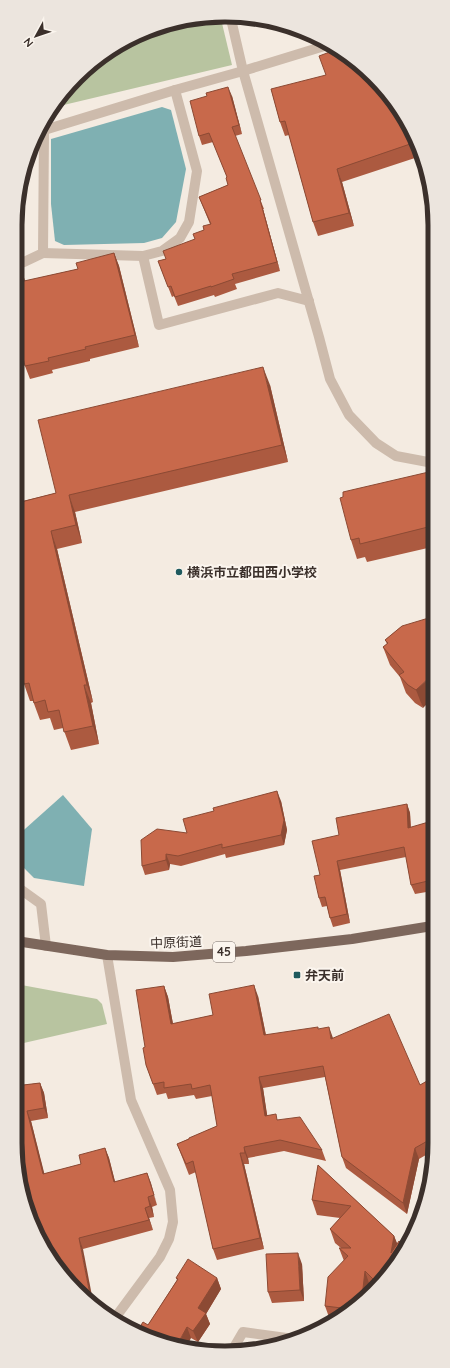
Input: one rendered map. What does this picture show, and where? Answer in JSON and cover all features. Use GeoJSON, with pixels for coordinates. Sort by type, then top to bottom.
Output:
{"type":"FeatureCollection","features":[{"type":"Feature","properties":{"kind":"main road","name":"中原街道"},"geometry":{"type":"LineString","coordinates":[[22,942],[107,955],[173,956],[246,950],[352,938],[428,927]]}},
{"type":"Feature","properties":{"kind":"street"},"geometry":{"type":"LineString","coordinates":[[232,22],[243,71],[330,379],[349,415],[376,443],[396,456],[428,462]]}},
{"type":"Feature","properties":{"kind":"street"},"geometry":{"type":"LineString","coordinates":[[45,130],[322,47]]}},
{"type":"Feature","properties":{"kind":"street"},"geometry":{"type":"LineString","coordinates":[[22,262],[43,253],[143,256],[162,251],[180,238],[189,222],[196,171],[175,90]]}},
{"type":"Feature","properties":{"kind":"street"},"geometry":{"type":"LineString","coordinates":[[43,135],[43,253]]}},
{"type":"Feature","properties":{"kind":"street"},"geometry":{"type":"LineString","coordinates":[[143,256],[159,325],[278,293],[309,301]]}},
{"type":"Feature","properties":{"kind":"street"},"geometry":{"type":"LineString","coordinates":[[22,890],[41,904],[46,946]]}},
{"type":"Feature","properties":{"kind":"street"},"geometry":{"type":"LineString","coordinates":[[107,955],[131,1100],[170,1190],[174,1222],[170,1239],[160,1257],[117,1315]]}},
{"type":"Feature","properties":{"kind":"street"},"geometry":{"type":"LineString","coordinates":[[235,1346],[243,1332],[283,1337]]}},
{"type":"Feature","properties":{"kind":"green space"},"geometry":{"type":"Polygon","coordinates":[[[212,22],[222,22],[232,65],[61,106],[81,81],[112,56],[147,37],[172,29],[212,22]]]}},
{"type":"Feature","properties":{"kind":"green space"},"geometry":{"type":"Polygon","coordinates":[[[22,985],[97,999],[102,1004],[107,1024],[22,1043],[22,985]]]}},
{"type":"Feature","properties":{"kind":"water"},"geometry":{"type":"Polygon","coordinates":[[[162,107],[171,110],[186,169],[176,222],[162,238],[144,243],[64,245],[55,241],[51,204],[51,139],[162,107]]]}},
{"type":"Feature","properties":{"kind":"water"},"geometry":{"type":"Polygon","coordinates":[[[63,795],[92,829],[84,886],[34,878],[22,866],[22,832],[63,795]]]}},
{"type":"Feature","properties":{"kind":"building"},"geometry":{"type":"Polygon","coordinates":[[[331,52],[349,64],[369,81],[394,112],[411,144],[337,169],[349,213],[313,222],[285,121],[280,122],[271,89],[326,75],[319,56],[331,52]]]}},
{"type":"Feature","properties":{"kind":"building"},"geometry":{"type":"Polygon","coordinates":[[[228,87],[239,125],[232,127],[261,200],[277,262],[232,274],[234,279],[175,297],[171,286],[168,287],[158,261],[166,259],[163,251],[195,239],[193,234],[204,230],[203,226],[211,224],[199,197],[228,185],[227,177],[209,133],[199,136],[190,101],[207,96],[206,93],[228,87]]]}},
{"type":"Feature","properties":{"kind":"building"},"geometry":{"type":"Polygon","coordinates":[[[114,253],[135,335],[85,347],[86,349],[48,358],[49,361],[25,366],[22,354],[22,274],[24,281],[78,269],[76,263],[114,253]]]}},
{"type":"Feature","properties":{"kind":"building"},"geometry":{"type":"Polygon","coordinates":[[[263,367],[282,445],[69,495],[76,525],[51,531],[87,685],[84,685],[93,726],[64,732],[59,710],[48,712],[45,700],[34,703],[29,683],[24,684],[22,676],[22,502],[56,493],[38,420],[263,367]]]}},
{"type":"Feature","properties":{"kind":"building"},"geometry":{"type":"Polygon","coordinates":[[[428,472],[428,527],[360,544],[359,538],[351,540],[340,498],[343,497],[343,492],[428,472]]]}},
{"type":"Feature","properties":{"kind":"building"},"geometry":{"type":"Polygon","coordinates":[[[428,618],[428,679],[416,690],[408,685],[399,675],[404,672],[383,647],[388,643],[385,640],[402,626],[428,618]]]}},
{"type":"Feature","properties":{"kind":"building"},"geometry":{"type":"Polygon","coordinates":[[[277,791],[284,820],[281,835],[222,848],[222,844],[178,856],[166,854],[166,860],[142,866],[141,840],[157,829],[187,833],[183,819],[214,811],[213,808],[277,791]]]}},
{"type":"Feature","properties":{"kind":"building"},"geometry":{"type":"Polygon","coordinates":[[[407,804],[408,828],[428,822],[428,881],[411,885],[404,847],[337,861],[347,914],[330,918],[325,897],[319,898],[314,876],[320,875],[312,841],[339,835],[336,818],[407,804]]]}},
{"type":"Feature","properties":{"kind":"building"},"geometry":{"type":"Polygon","coordinates":[[[254,985],[264,1035],[318,1027],[318,1029],[329,1027],[331,1039],[389,1014],[420,1085],[427,1081],[428,1083],[428,1141],[415,1148],[403,1203],[342,1157],[323,1066],[259,1077],[265,1116],[276,1114],[277,1120],[300,1117],[322,1150],[280,1140],[244,1147],[245,1153],[240,1153],[260,1238],[213,1249],[193,1161],[186,1164],[177,1144],[217,1126],[210,1085],[192,1089],[191,1084],[164,1088],[164,1082],[153,1084],[146,1065],[143,1048],[145,1047],[136,990],[164,986],[171,1024],[213,1015],[209,994],[254,985]]]}},
{"type":"Feature","properties":{"kind":"building"},"geometry":{"type":"Polygon","coordinates":[[[40,1083],[44,1108],[27,1111],[43,1174],[81,1164],[79,1155],[105,1148],[114,1182],[147,1173],[154,1195],[148,1197],[150,1206],[145,1208],[149,1220],[79,1238],[90,1295],[72,1277],[56,1256],[37,1221],[26,1183],[22,1156],[22,1085],[40,1083]]]}},
{"type":"Feature","properties":{"kind":"building"},"geometry":{"type":"Polygon","coordinates":[[[318,1165],[394,1236],[391,1253],[399,1241],[402,1243],[394,1256],[375,1281],[365,1271],[362,1293],[343,1308],[325,1306],[328,1277],[348,1256],[339,1248],[351,1248],[330,1229],[351,1206],[312,1200],[318,1165]]]}},
{"type":"Feature","properties":{"kind":"building"},"geometry":{"type":"Polygon","coordinates":[[[298,1253],[300,1290],[268,1292],[266,1254],[298,1253]]]}},
{"type":"Feature","properties":{"kind":"building"},"geometry":{"type":"Polygon","coordinates":[[[188,1259],[217,1278],[198,1308],[206,1313],[193,1331],[187,1327],[179,1341],[140,1327],[143,1322],[148,1325],[178,1279],[176,1278],[188,1259]]]}},
{"type":"Feature","properties":{"kind":"place","name":"横浜市立都田西小学校"},"geometry":{"type":"Point","coordinates":[179,572]}},
{"type":"Feature","properties":{"kind":"place","name":"弁天前"},"geometry":{"type":"Point","coordinates":[297,975]}}]}
